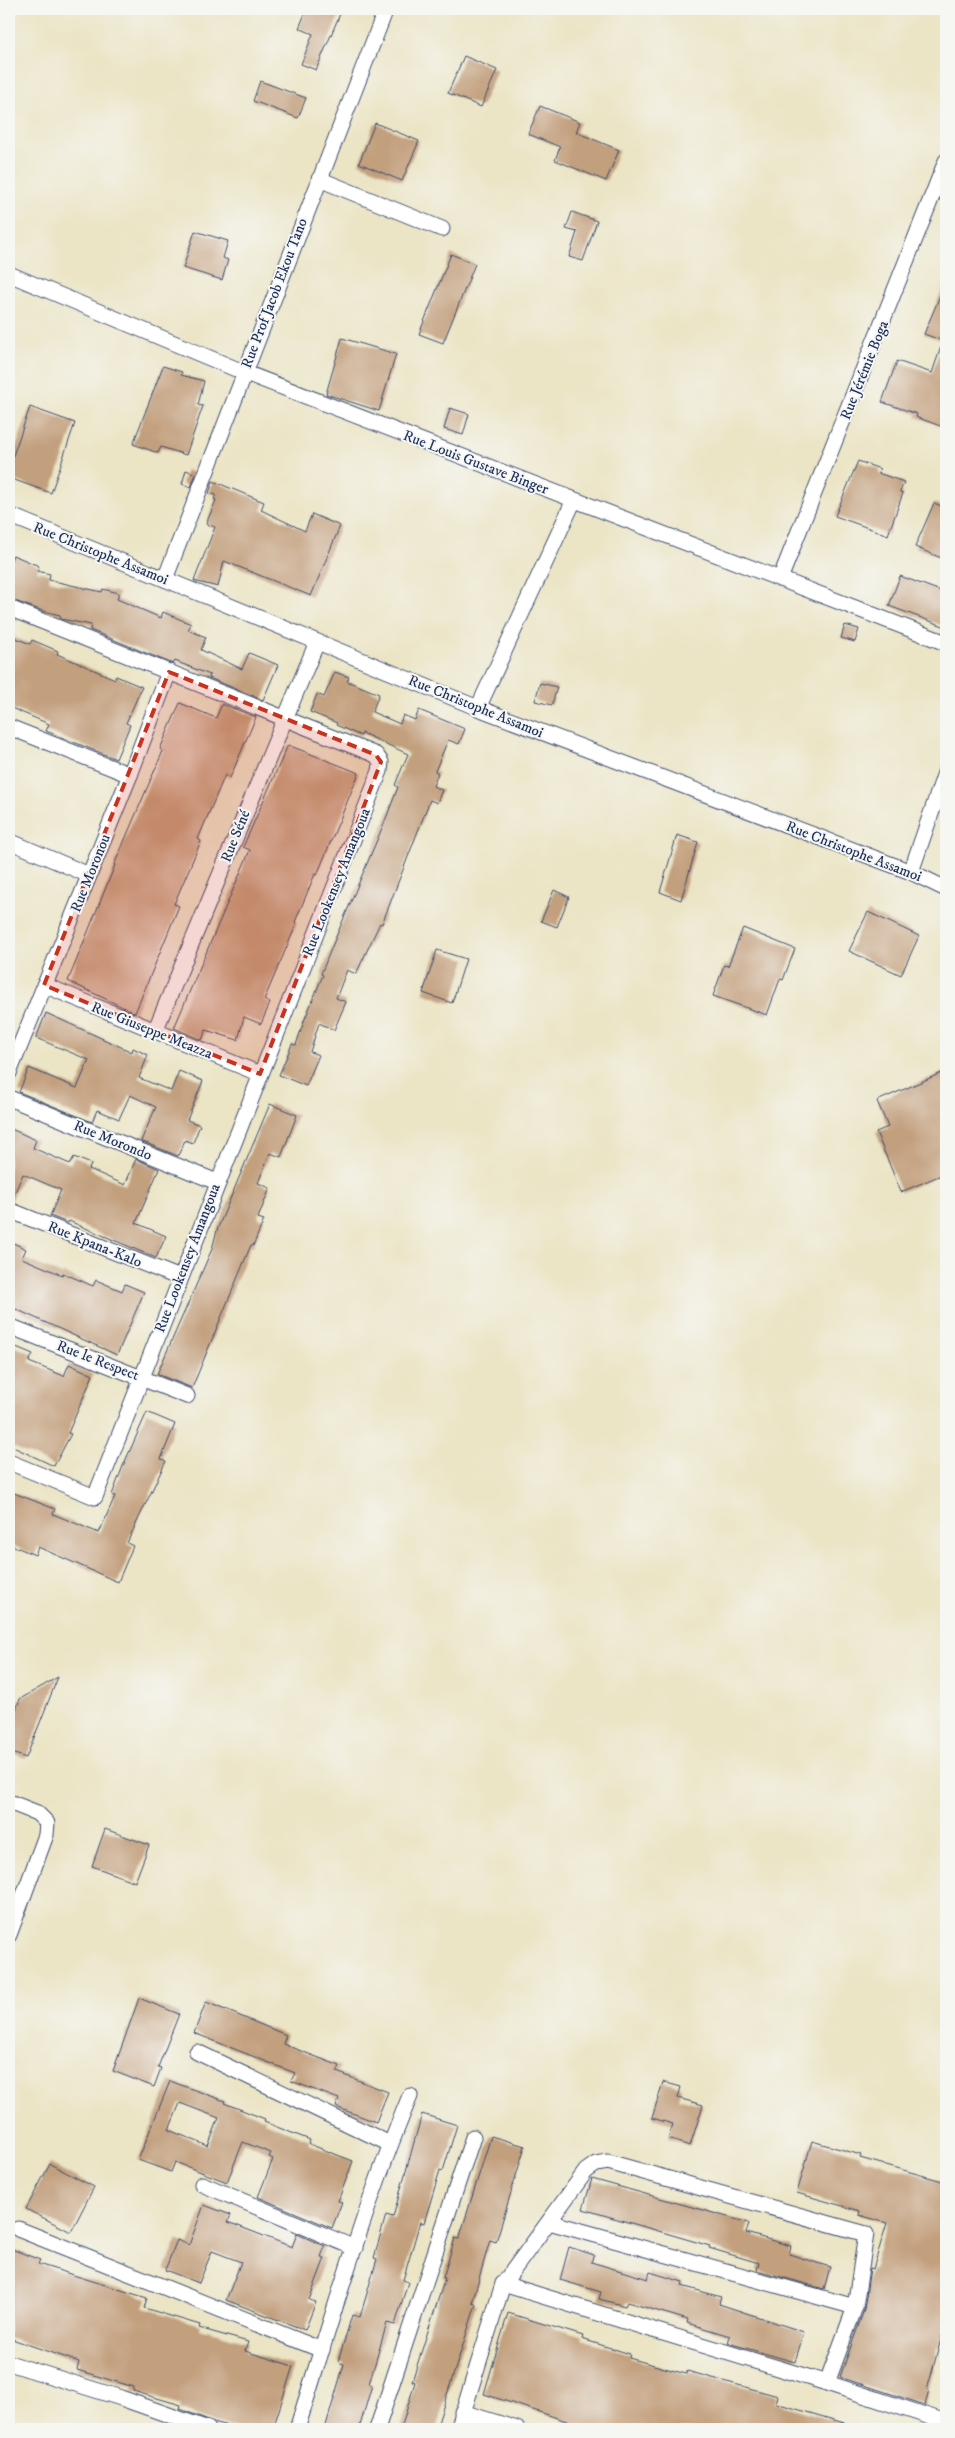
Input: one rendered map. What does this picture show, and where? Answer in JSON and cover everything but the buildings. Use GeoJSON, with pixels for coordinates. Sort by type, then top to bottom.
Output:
{"type":"FeatureCollection","features":[{"type":"Feature","properties":{"kind":"street","name":"Rue Prof Jacob Ekou Tano"},"geometry":{"type":"LineString","coordinates":[[164,579],[386,9]]}},
{"type":"Feature","properties":{"kind":"street","name":"Rue Jérémie Boga"},"geometry":{"type":"LineString","coordinates":[[780,579],[941,191],[946,161]]}},
{"type":"Feature","properties":{"kind":"street"},"geometry":{"type":"LineString","coordinates":[[319,179],[442,229]]}},
{"type":"Feature","properties":{"kind":"street","name":"Rue Louis Gustave Binger"},"geometry":{"type":"LineString","coordinates":[[9,274],[244,372],[946,643]]}},
{"type":"Feature","properties":{"kind":"street"},"geometry":{"type":"LineString","coordinates":[[478,708],[574,500]]}},
{"type":"Feature","properties":{"kind":"street","name":"Rue Christophe Assamoi"},"geometry":{"type":"LineString","coordinates":[[9,515],[478,708],[911,872],[946,889]]}},
{"type":"Feature","properties":{"kind":"street","name":"Rue Lookensey Amangoua"},"geometry":{"type":"LineString","coordinates":[[9,608],[376,755],[381,762],[380,771],[217,1182],[95,1497],[9,1462]]}},
{"type":"Feature","properties":{"kind":"street","name":"Rue Séné"},"geometry":{"type":"LineString","coordinates":[[155,1031],[283,718],[317,642]]}},
{"type":"Feature","properties":{"kind":"street","name":"Rue Moronou"},"geometry":{"type":"LineString","coordinates":[[9,1073],[130,775],[169,672]]}},
{"type":"Feature","properties":{"kind":"street"},"geometry":{"type":"LineString","coordinates":[[9,728],[130,775]]}},
{"type":"Feature","properties":{"kind":"street"},"geometry":{"type":"LineString","coordinates":[[911,872],[946,770]]}},
{"type":"Feature","properties":{"kind":"street"},"geometry":{"type":"LineString","coordinates":[[9,841],[89,874]]}},
{"type":"Feature","properties":{"kind":"street","name":"Rue Giuseppe Meazza"},"geometry":{"type":"LineString","coordinates":[[44,985],[260,1074]]}},
{"type":"Feature","properties":{"kind":"street","name":"Rue Morondo"},"geometry":{"type":"LineString","coordinates":[[9,1098],[217,1182]]}},
{"type":"Feature","properties":{"kind":"street","name":"Rue Kpana-Kalo"},"geometry":{"type":"LineString","coordinates":[[9,1210],[180,1278]]}},
{"type":"Feature","properties":{"kind":"street","name":"Rue le Respect"},"geometry":{"type":"LineString","coordinates":[[9,1326],[187,1396]]}},
{"type":"Feature","properties":{"kind":"street"},"geometry":{"type":"LineString","coordinates":[[9,1802],[37,1812],[47,1823],[46,1835],[9,1935]]}},
{"type":"Feature","properties":{"kind":"street"},"geometry":{"type":"LineString","coordinates":[[197,2052],[390,2144]]}},
{"type":"Feature","properties":{"kind":"street"},"geometry":{"type":"LineString","coordinates":[[297,2429],[390,2144],[410,2096]]}},
{"type":"Feature","properties":{"kind":"street"},"geometry":{"type":"LineString","coordinates":[[377,2429],[473,2137]]}},
{"type":"Feature","properties":{"kind":"street"},"geometry":{"type":"LineString","coordinates":[[458,2429],[503,2284],[586,2172],[596,2164],[608,2162],[866,2234],[855,2307],[827,2383]]}},
{"type":"Feature","properties":{"kind":"street"},"geometry":{"type":"LineString","coordinates":[[202,2184],[355,2248]]}},
{"type":"Feature","properties":{"kind":"street"},"geometry":{"type":"LineString","coordinates":[[549,2222],[855,2307]]}},
{"type":"Feature","properties":{"kind":"street"},"geometry":{"type":"LineString","coordinates":[[18,2229],[322,2350]]}},
{"type":"Feature","properties":{"kind":"street"},"geometry":{"type":"LineString","coordinates":[[503,2284],[827,2383],[946,2422]]}},
{"type":"Feature","properties":{"kind":"street"},"geometry":{"type":"LineString","coordinates":[[9,2363],[121,2398],[208,2429]]}},
{"type":"Feature","properties":{"kind":"street"},"geometry":{"type":"LineString","coordinates":[[462,2412],[517,2429]]}},
{"type":"Feature","properties":{"kind":"highlighted area"},"geometry":{"type":"Polygon","coordinates":[[[169,672],[376,755],[381,762],[260,1074],[44,985],[169,672]]]}}]}
